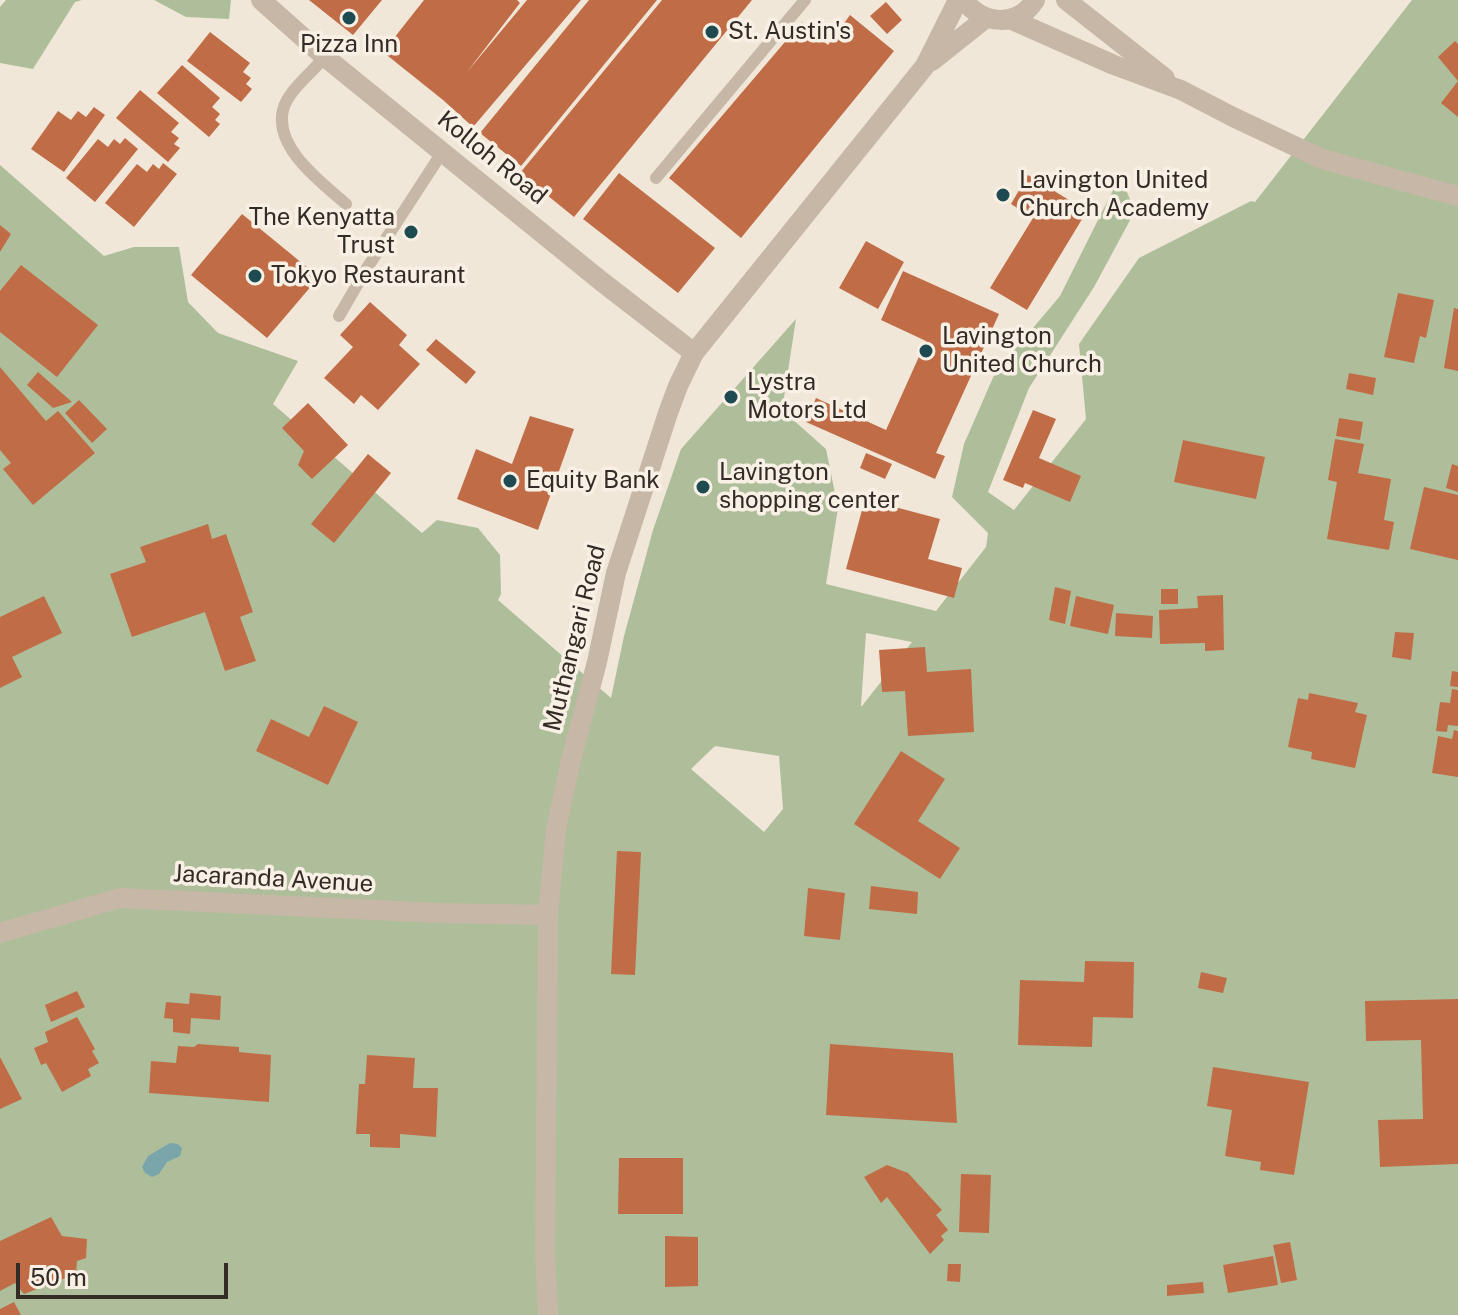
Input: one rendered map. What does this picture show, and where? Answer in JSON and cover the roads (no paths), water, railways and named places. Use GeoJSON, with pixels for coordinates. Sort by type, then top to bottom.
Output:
{"type":"FeatureCollection","features":[{"type":"Feature","properties":{"kind":"street","name":"Kolloh Road"},"geometry":{"type":"LineString","coordinates":[[261,0],[325,57],[694,353]]}},
{"type":"Feature","properties":{"kind":"street","name":"Muthangari Road"},"geometry":{"type":"LineString","coordinates":[[548,1315],[545,1252],[548,915],[556,829],[616,573],[668,413],[694,353],[925,66],[958,0]]}},
{"type":"Feature","properties":{"kind":"street"},"geometry":{"type":"LineString","coordinates":[[964,0],[971,10],[998,21],[1022,14],[1035,0]]}},
{"type":"Feature","properties":{"kind":"street"},"geometry":{"type":"LineString","coordinates":[[1066,0],[1181,90]]}},
{"type":"Feature","properties":{"kind":"street","name":"Muthangari Road"},"geometry":{"type":"LineString","coordinates":[[925,66],[986,18]]}},
{"type":"Feature","properties":{"kind":"street"},"geometry":{"type":"LineString","coordinates":[[1010,19],[1114,65],[1181,90],[1322,159],[1458,196]]}},
{"type":"Feature","properties":{"kind":"street","name":"Jacaranda Avenue"},"geometry":{"type":"LineString","coordinates":[[0,933],[120,898],[548,915]]}},
{"type":"Feature","properties":{"kind":"lane"},"geometry":{"type":"LineString","coordinates":[[656,178],[805,0]]}},
{"type":"Feature","properties":{"kind":"lane"},"geometry":{"type":"LineString","coordinates":[[325,57],[291,94],[283,110],[283,131],[291,151],[346,204]]}},
{"type":"Feature","properties":{"kind":"lane"},"geometry":{"type":"LineString","coordinates":[[339,316],[443,151]]}},
{"type":"Feature","properties":{"kind":"water"},"geometry":{"type":"Polygon","coordinates":[[[170,1143],[182,1148],[180,1156],[167,1162],[159,1174],[152,1177],[145,1173],[142,1167],[148,1156],[170,1143]]]}},
{"type":"Feature","properties":{"kind":"place","name":"Pizza Inn"},"geometry":{"type":"Point","coordinates":[349,18]}},
{"type":"Feature","properties":{"kind":"place","name":"St. Austin's"},"geometry":{"type":"Point","coordinates":[712,32]}},
{"type":"Feature","properties":{"kind":"place","name":"Lavington United Church Academy"},"geometry":{"type":"Point","coordinates":[1003,195]}},
{"type":"Feature","properties":{"kind":"place","name":"The Kenyatta Trust"},"geometry":{"type":"Point","coordinates":[411,232]}},
{"type":"Feature","properties":{"kind":"place","name":"Tokyo Restaurant"},"geometry":{"type":"Point","coordinates":[255,276]}},
{"type":"Feature","properties":{"kind":"place","name":"Lavington United Church"},"geometry":{"type":"Point","coordinates":[926,351]}},
{"type":"Feature","properties":{"kind":"place","name":"Lystra Motors Ltd"},"geometry":{"type":"Point","coordinates":[731,397]}},
{"type":"Feature","properties":{"kind":"place","name":"Equity Bank"},"geometry":{"type":"Point","coordinates":[510,481]}},
{"type":"Feature","properties":{"kind":"place","name":"Lavington shopping center"},"geometry":{"type":"Point","coordinates":[703,487]}}]}
